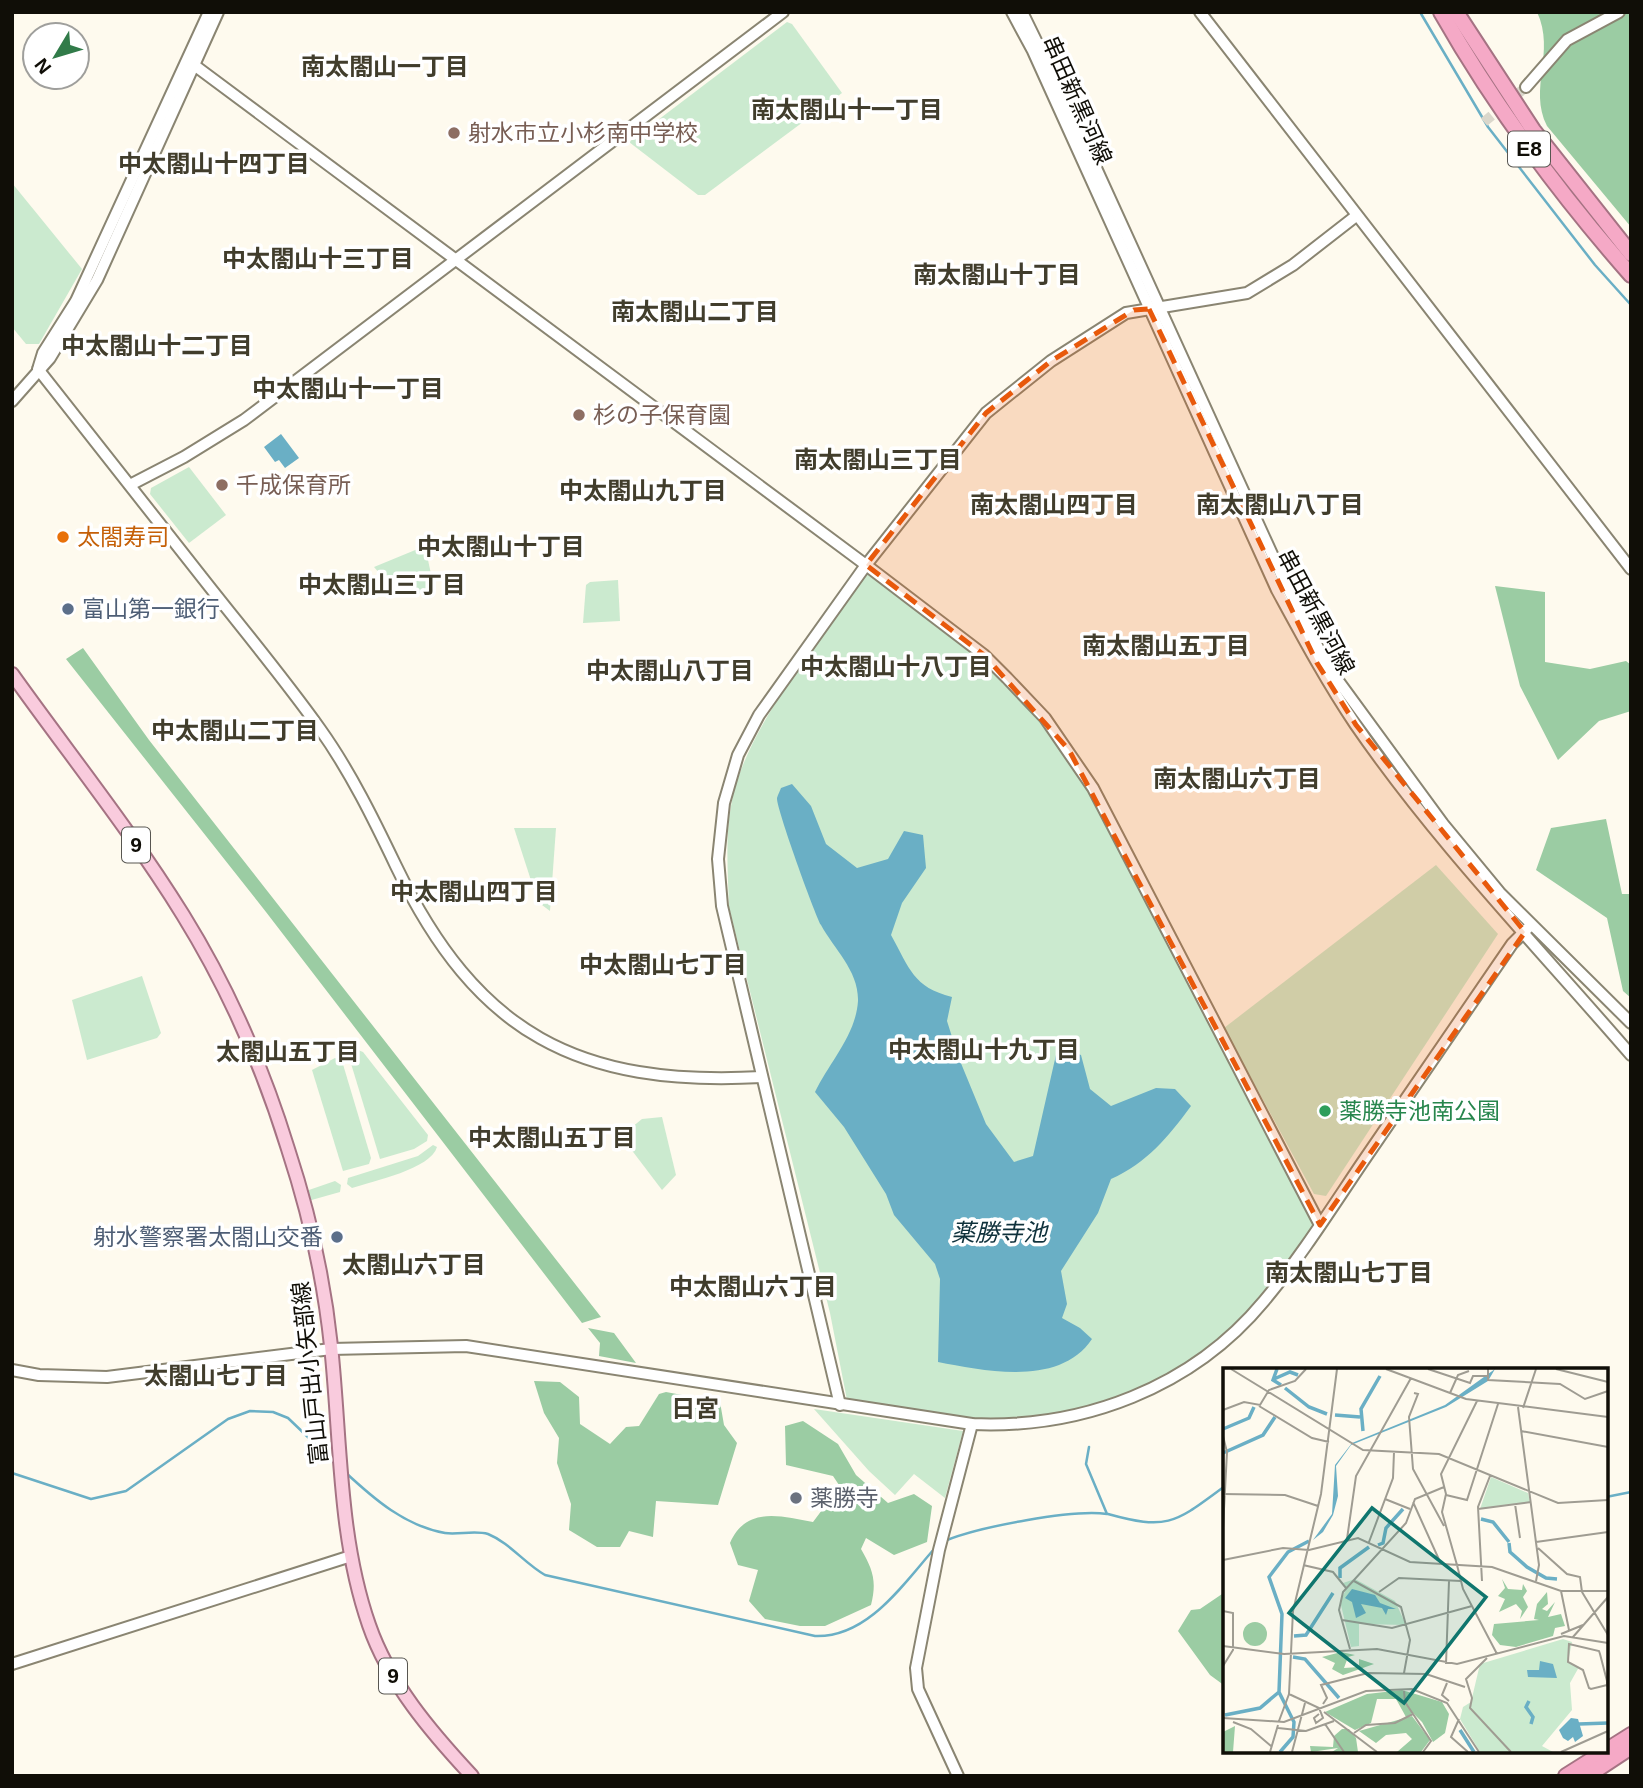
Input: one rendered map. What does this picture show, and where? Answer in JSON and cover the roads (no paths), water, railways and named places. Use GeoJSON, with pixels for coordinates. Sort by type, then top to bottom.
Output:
{"type":"FeatureCollection","features":[{"type":"Feature","properties":{"kind":"highway","name":"E8"},"geometry":{"type":"LineString","coordinates":[[1441,12],[1521,139],[1631,275]]}},
{"type":"Feature","properties":{"kind":"highway","name":"E8"},"geometry":{"type":"LineString","coordinates":[[1457,12],[1533,130],[1631,254]]}},
{"type":"Feature","properties":{"kind":"highway"},"geometry":{"type":"LineString","coordinates":[[1608,1750],[1631,1735]]}},
{"type":"Feature","properties":{"kind":"highway"},"geometry":{"type":"LineString","coordinates":[[1587,1776],[1631,1747]]}},
{"type":"Feature","properties":{"kind":"highway"},"geometry":{"type":"LineString","coordinates":[[1566,1776],[1602,1753]]}},
{"type":"Feature","properties":{"kind":"main road","name":"富山戸出小矢部線"},"geometry":{"type":"LineString","coordinates":[[12,674],[17,690],[157,875],[185,918],[237,1019],[265,1081],[306,1207],[322,1279],[351,1556],[370,1628],[390,1671],[439,1739],[472,1776]]}},
{"type":"Feature","properties":{"kind":"street"},"geometry":{"type":"LineString","coordinates":[[38,369],[43,353],[76,301],[209,12]]}},
{"type":"Feature","properties":{"kind":"street"},"geometry":{"type":"LineString","coordinates":[[12,401],[50,358],[97,280],[218,12]]}},
{"type":"Feature","properties":{"kind":"street"},"geometry":{"type":"LineString","coordinates":[[130,485],[184,457],[244,420],[783,12]]}},
{"type":"Feature","properties":{"kind":"street","name":"串田新黒河線"},"geometry":{"type":"LineString","coordinates":[[1012,12],[1154,308]]}},
{"type":"Feature","properties":{"kind":"street","name":"串田新黒河線"},"geometry":{"type":"LineString","coordinates":[[1022,12],[1061,90],[1278,590],[1317,663],[1364,736],[1447,842],[1528,928],[1631,1023]]}},
{"type":"Feature","properties":{"kind":"street"},"geometry":{"type":"LineString","coordinates":[[1200,12],[1631,569]]}},
{"type":"Feature","properties":{"kind":"street"},"geometry":{"type":"LineString","coordinates":[[1526,87],[1567,40],[1619,12]]}},
{"type":"Feature","properties":{"kind":"street"},"geometry":{"type":"LineString","coordinates":[[194,65],[456,258],[984,655],[1045,718],[1069,750],[1125,849],[1320,1226]]}},
{"type":"Feature","properties":{"kind":"street"},"geometry":{"type":"LineString","coordinates":[[840,1405],[722,906],[719,859],[724,803],[738,755],[760,715],[866,565],[986,414],[1051,361],[1125,313],[1247,293],[1293,265],[1356,216]]}},
{"type":"Feature","properties":{"kind":"street"},"geometry":{"type":"LineString","coordinates":[[38,369],[322,732],[438,942],[478,992],[510,1020],[553,1046],[588,1062],[628,1071],[678,1077],[762,1077]]}},
{"type":"Feature","properties":{"kind":"street"},"geometry":{"type":"LineString","coordinates":[[12,1370],[39,1376],[107,1377],[331,1349],[466,1346],[972,1424],[1036,1424],[1104,1409],[1157,1387],[1209,1354],[1264,1302],[1320,1226],[1505,955],[1528,928]]}},
{"type":"Feature","properties":{"kind":"street","name":"串田新黒河線"},"geometry":{"type":"LineString","coordinates":[[1528,928],[1631,1055]]}},
{"type":"Feature","properties":{"kind":"street"},"geometry":{"type":"LineString","coordinates":[[958,1776],[918,1689],[916,1668],[939,1550],[972,1424]]}},
{"type":"Feature","properties":{"kind":"street"},"geometry":{"type":"LineString","coordinates":[[12,1664],[351,1556]]}},
{"type":"Feature","properties":{"kind":"water"},"geometry":{"type":"Polygon","coordinates":[[[281,434],[299,458],[285,468],[279,460],[275,462],[264,447],[281,434]]]}},
{"type":"Feature","properties":{"kind":"water","name":"薬勝寺池"},"geometry":{"type":"Polygon","coordinates":[[[792,784],[811,806],[826,844],[857,868],[888,859],[904,831],[923,835],[926,868],[902,903],[891,935],[914,975],[929,988],[952,997],[947,1021],[958,1056],[986,1124],[1014,1162],[1033,1156],[1058,1046],[1081,1055],[1090,1089],[1111,1106],[1156,1088],[1175,1089],[1191,1106],[1156,1148],[1124,1173],[1111,1179],[1098,1213],[1061,1271],[1067,1304],[1062,1318],[1080,1328],[1092,1339],[1078,1354],[1061,1364],[1042,1370],[1021,1372],[977,1369],[938,1362],[940,1279],[935,1264],[894,1215],[886,1194],[844,1127],[815,1092],[852,1025],[858,1001],[850,970],[817,916],[782,820],[777,798],[781,788],[792,784]]]}},
{"type":"Feature","properties":{"kind":"waterway"},"geometry":{"type":"LineString","coordinates":[[1420,12],[1488,127],[1595,265],[1631,305]]}},
{"type":"Feature","properties":{"kind":"waterway"},"geometry":{"type":"LineString","coordinates":[[12,1473],[91,1499],[126,1491],[228,1419],[250,1411],[273,1412],[288,1418],[335,1463]]}},
{"type":"Feature","properties":{"kind":"waterway"},"geometry":{"type":"LineString","coordinates":[[947,1540],[1026,1520],[1072,1514],[1107,1514],[1086,1464],[1089,1447]]}},
{"type":"Feature","properties":{"kind":"waterway"},"geometry":{"type":"LineString","coordinates":[[345,1472],[403,1518],[445,1533],[488,1534],[545,1575],[815,1636],[852,1628],[868,1618],[897,1592],[935,1548]]}},
{"type":"Feature","properties":{"kind":"waterway"},"geometry":{"type":"LineString","coordinates":[[1108,1514],[1145,1522],[1171,1520],[1195,1508],[1223,1487]]}},
{"type":"Feature","properties":{"kind":"waterway"},"geometry":{"type":"LineString","coordinates":[[1608,1497],[1631,1492]]}},
{"type":"Feature","properties":{"kind":"tunnel"},"geometry":{"type":"LineString","coordinates":[[1484,122],[1526,87]]}},
{"type":"Feature","properties":{"kind":"place","name":"射水市立小杉南中学校"},"geometry":{"type":"Point","coordinates":[454,133]}},
{"type":"Feature","properties":{"kind":"place","name":"杉の子保育園"},"geometry":{"type":"Point","coordinates":[579,415]}},
{"type":"Feature","properties":{"kind":"place","name":"千成保育所"},"geometry":{"type":"Point","coordinates":[222,485]}},
{"type":"Feature","properties":{"kind":"place","name":"太閤寿司"},"geometry":{"type":"Point","coordinates":[63,537]}},
{"type":"Feature","properties":{"kind":"place","name":"富山第一銀行"},"geometry":{"type":"Point","coordinates":[68,609]}},
{"type":"Feature","properties":{"kind":"place","name":"薬勝寺池南公園"},"geometry":{"type":"Point","coordinates":[1325,1111]}},
{"type":"Feature","properties":{"kind":"place","name":"射水警察署太閤山交番"},"geometry":{"type":"Point","coordinates":[337,1237]}},
{"type":"Feature","properties":{"kind":"place","name":"薬勝寺"},"geometry":{"type":"Point","coordinates":[796,1498]}},
{"type":"Feature","properties":{"kind":"district","name":"南太閤山一丁目"},"geometry":{"type":"Point","coordinates":[385,67]}},
{"type":"Feature","properties":{"kind":"district","name":"南太閤山十一丁目"},"geometry":{"type":"Point","coordinates":[847,110]}},
{"type":"Feature","properties":{"kind":"district","name":"中太閤山十四丁目"},"geometry":{"type":"Point","coordinates":[214,164]}},
{"type":"Feature","properties":{"kind":"district","name":"中太閤山十三丁目"},"geometry":{"type":"Point","coordinates":[318,259]}},
{"type":"Feature","properties":{"kind":"district","name":"南太閤山十丁目"},"geometry":{"type":"Point","coordinates":[997,275]}},
{"type":"Feature","properties":{"kind":"district","name":"南太閤山二丁目"},"geometry":{"type":"Point","coordinates":[695,312]}},
{"type":"Feature","properties":{"kind":"district","name":"中太閤山十二丁目"},"geometry":{"type":"Point","coordinates":[157,346]}},
{"type":"Feature","properties":{"kind":"district","name":"中太閤山十一丁目"},"geometry":{"type":"Point","coordinates":[348,389]}},
{"type":"Feature","properties":{"kind":"district","name":"南太閤山三丁目"},"geometry":{"type":"Point","coordinates":[878,460]}},
{"type":"Feature","properties":{"kind":"district","name":"中太閤山九丁目"},"geometry":{"type":"Point","coordinates":[643,491]}},
{"type":"Feature","properties":{"kind":"district","name":"南太閤山四丁目"},"geometry":{"type":"Point","coordinates":[1054,505]}},
{"type":"Feature","properties":{"kind":"district","name":"南太閤山八丁目"},"geometry":{"type":"Point","coordinates":[1280,505]}},
{"type":"Feature","properties":{"kind":"district","name":"中太閤山十丁目"},"geometry":{"type":"Point","coordinates":[501,547]}},
{"type":"Feature","properties":{"kind":"district","name":"中太閤山三丁目"},"geometry":{"type":"Point","coordinates":[382,585]}},
{"type":"Feature","properties":{"kind":"district","name":"南太閤山五丁目"},"geometry":{"type":"Point","coordinates":[1166,646]}},
{"type":"Feature","properties":{"kind":"district","name":"中太閤山十八丁目"},"geometry":{"type":"Point","coordinates":[896,667]}},
{"type":"Feature","properties":{"kind":"district","name":"中太閤山八丁目"},"geometry":{"type":"Point","coordinates":[670,671]}},
{"type":"Feature","properties":{"kind":"district","name":"中太閤山二丁目"},"geometry":{"type":"Point","coordinates":[235,731]}},
{"type":"Feature","properties":{"kind":"district","name":"南太閤山六丁目"},"geometry":{"type":"Point","coordinates":[1237,779]}},
{"type":"Feature","properties":{"kind":"district","name":"中太閤山四丁目"},"geometry":{"type":"Point","coordinates":[474,892]}},
{"type":"Feature","properties":{"kind":"district","name":"中太閤山七丁目"},"geometry":{"type":"Point","coordinates":[663,965]}},
{"type":"Feature","properties":{"kind":"district","name":"中太閤山十九丁目"},"geometry":{"type":"Point","coordinates":[984,1050]}},
{"type":"Feature","properties":{"kind":"district","name":"太閤山五丁目"},"geometry":{"type":"Point","coordinates":[288,1052]}},
{"type":"Feature","properties":{"kind":"district","name":"中太閤山五丁目"},"geometry":{"type":"Point","coordinates":[552,1138]}},
{"type":"Feature","properties":{"kind":"district","name":"太閤山六丁目"},"geometry":{"type":"Point","coordinates":[414,1265]}},
{"type":"Feature","properties":{"kind":"district","name":"南太閤山七丁目"},"geometry":{"type":"Point","coordinates":[1349,1273]}},
{"type":"Feature","properties":{"kind":"district","name":"中太閤山六丁目"},"geometry":{"type":"Point","coordinates":[753,1287]}},
{"type":"Feature","properties":{"kind":"district","name":"太閤山七丁目"},"geometry":{"type":"Point","coordinates":[216,1376]}},
{"type":"Feature","properties":{"kind":"district","name":"日宮"},"geometry":{"type":"Point","coordinates":[695,1409]}}]}
